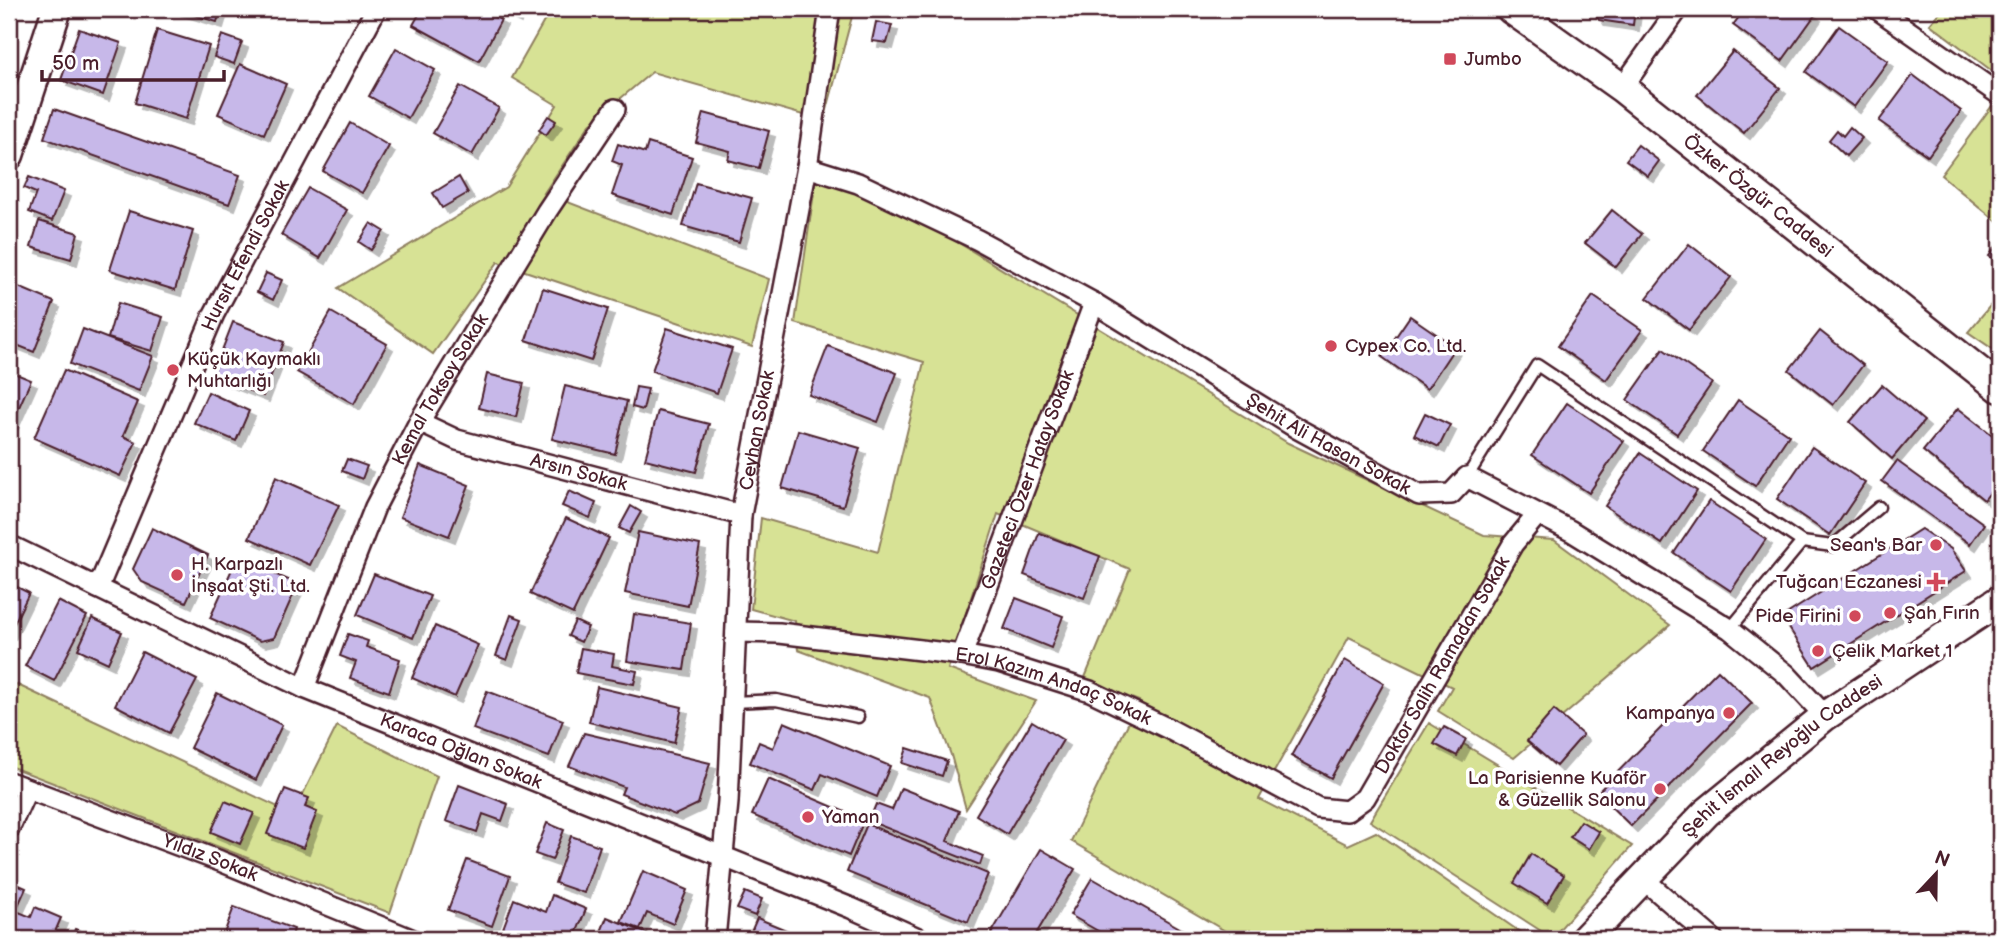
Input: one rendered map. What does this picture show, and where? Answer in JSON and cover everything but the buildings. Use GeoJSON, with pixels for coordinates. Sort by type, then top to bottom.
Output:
{"type":"FeatureCollection","features":[{"type":"Feature","properties":{"kind":"street"},"geometry":{"type":"LineString","coordinates":[[9,155],[57,9]]}},
{"type":"Feature","properties":{"kind":"street","name":"Hursıt Efendi Sokak"},"geometry":{"type":"LineString","coordinates":[[98,588],[214,314],[376,9]]}},
{"type":"Feature","properties":{"kind":"street","name":"Ceyhan Sokak"},"geometry":{"type":"LineString","coordinates":[[715,939],[728,802],[741,515],[807,167],[830,9]]}},
{"type":"Feature","properties":{"kind":"street","name":"Özker Özgür Caddesi"},"geometry":{"type":"LineString","coordinates":[[1511,9],[1622,88],[2000,388]]}},
{"type":"Feature","properties":{"kind":"street"},"geometry":{"type":"LineString","coordinates":[[1622,88],[1678,9]]}},
{"type":"Feature","properties":{"kind":"street"},"geometry":{"type":"LineString","coordinates":[[1877,9],[1997,87]]}},
{"type":"Feature","properties":{"kind":"street","name":"Kemal Toksoy Sokak"},"geometry":{"type":"LineString","coordinates":[[304,688],[375,507],[419,422],[548,211],[615,109]]}},
{"type":"Feature","properties":{"kind":"street","name":"Şehit Ali Hasan Sokak"},"geometry":{"type":"LineString","coordinates":[[807,167],[858,183],[978,240],[1094,303],[1298,429],[1419,495],[1451,494],[1467,477]]}},
{"type":"Feature","properties":{"kind":"street","name":"Gazeteci Özer Hatay Sokak"},"geometry":{"type":"LineString","coordinates":[[962,655],[1094,303]]}},
{"type":"Feature","properties":{"kind":"street","name":"Arsın Sokak"},"geometry":{"type":"LineString","coordinates":[[419,422],[457,440],[741,515]]}},
{"type":"Feature","properties":{"kind":"street"},"geometry":{"type":"LineString","coordinates":[[1467,477],[1571,531],[1730,629],[1786,674],[1825,716]]}},
{"type":"Feature","properties":{"kind":"street","name":"Doktor Salih Ramadan Sokak"},"geometry":{"type":"LineString","coordinates":[[1348,811],[1365,798],[1513,544],[1537,515]]}},
{"type":"Feature","properties":{"kind":"street","name":"Karaca Oğlan Sokak"},"geometry":{"type":"LineString","coordinates":[[9,545],[304,688],[851,908],[920,939]]}},
{"type":"Feature","properties":{"kind":"street","name":"Şehit İsmail Reyoğlu Caddesi"},"geometry":{"type":"LineString","coordinates":[[1585,939],[1706,813],[1825,716],[2000,600]]}},
{"type":"Feature","properties":{"kind":"street","name":"Erol Kazım Andaç Sokak"},"geometry":{"type":"LineString","coordinates":[[736,632],[779,633],[962,655],[999,662],[1090,691],[1169,729],[1318,808],[1348,811]]}},
{"type":"Feature","properties":{"kind":"street"},"geometry":{"type":"LineString","coordinates":[[9,829],[18,785]]}},
{"type":"Feature","properties":{"kind":"street","name":"Yıldız Sokak"},"geometry":{"type":"LineString","coordinates":[[18,785],[220,861],[411,939]]}},
{"type":"Feature","properties":{"kind":"street"},"geometry":{"type":"LineString","coordinates":[[1642,878],[1713,939]]}},
{"type":"Feature","properties":{"kind":"lane"},"geometry":{"type":"LineString","coordinates":[[1467,477],[1537,365],[1802,542],[1833,546],[1879,507]]}},
{"type":"Feature","properties":{"kind":"lane"},"geometry":{"type":"LineString","coordinates":[[1730,629],[1802,542]]}},
{"type":"Feature","properties":{"kind":"lane"},"geometry":{"type":"LineString","coordinates":[[733,702],[776,700],[858,717]]}},
{"type":"Feature","properties":{"kind":"green space"},"geometry":{"type":"Polygon","coordinates":[[[551,9],[854,9],[824,121],[652,72],[590,124],[544,193],[769,279],[752,347],[498,262],[433,354],[338,288],[506,187],[557,105],[512,78],[551,9]]]}},
{"type":"Feature","properties":{"kind":"green space"},"geometry":{"type":"Polygon","coordinates":[[[1943,9],[2000,9],[2000,77],[1930,24],[1943,9]]]}},
{"type":"Feature","properties":{"kind":"green space"},"geometry":{"type":"Polygon","coordinates":[[[2000,95],[2000,224],[1941,175],[2000,95]]]}},
{"type":"Feature","properties":{"kind":"green space"},"geometry":{"type":"Polygon","coordinates":[[[819,158],[1288,443],[1484,535],[1554,540],[1670,625],[1514,758],[1438,711],[1452,687],[1349,637],[1259,799],[1348,845],[1376,832],[1530,939],[1239,939],[1071,841],[1139,701],[1084,680],[1130,569],[998,514],[948,669],[1036,701],[966,809],[951,755],[930,698],[798,650],[795,621],[751,609],[761,518],[878,552],[924,362],[795,323],[819,158]]]}},
{"type":"Feature","properties":{"kind":"green space"},"geometry":{"type":"Polygon","coordinates":[[[2000,294],[2000,354],[1968,332],[2000,294]]]}},
{"type":"Feature","properties":{"kind":"green space"},"geometry":{"type":"Polygon","coordinates":[[[9,681],[293,814],[337,726],[437,776],[390,913],[9,766],[9,681]]]}},
{"type":"Feature","properties":{"kind":"green space"},"geometry":{"type":"Polygon","coordinates":[[[1429,723],[1632,846],[1552,938],[1370,821],[1429,723]]]}},
{"type":"Feature","properties":{"kind":"place","name":"Jumbo"},"geometry":{"type":"Point","coordinates":[1450,59]}},
{"type":"Feature","properties":{"kind":"place","name":"Cypex Co. Ltd."},"geometry":{"type":"Point","coordinates":[1331,346]}},
{"type":"Feature","properties":{"kind":"place","name":"Küçük Kaymaklı Muhtarlığı"},"geometry":{"type":"Point","coordinates":[173,370]}},
{"type":"Feature","properties":{"kind":"place","name":"Sean's Bar"},"geometry":{"type":"Point","coordinates":[1936,545]}},
{"type":"Feature","properties":{"kind":"place","name":"H. Karpazlı İnşaat Şti. Ltd."},"geometry":{"type":"Point","coordinates":[177,575]}},
{"type":"Feature","properties":{"kind":"place","name":"Tuğcan Eczanesi"},"geometry":{"type":"Point","coordinates":[1936,582]}},
{"type":"Feature","properties":{"kind":"place","name":"Şah Fırın"},"geometry":{"type":"Point","coordinates":[1890,613]}},
{"type":"Feature","properties":{"kind":"place","name":"Pide Firini"},"geometry":{"type":"Point","coordinates":[1855,616]}},
{"type":"Feature","properties":{"kind":"place","name":"Çelik Market 1"},"geometry":{"type":"Point","coordinates":[1818,651]}},
{"type":"Feature","properties":{"kind":"place","name":"Kampanya"},"geometry":{"type":"Point","coordinates":[1729,713]}},
{"type":"Feature","properties":{"kind":"place","name":"La Parisienne Kuaför & Güzellik Salonu"},"geometry":{"type":"Point","coordinates":[1660,789]}},
{"type":"Feature","properties":{"kind":"place","name":"Yaman"},"geometry":{"type":"Point","coordinates":[808,817]}}]}
